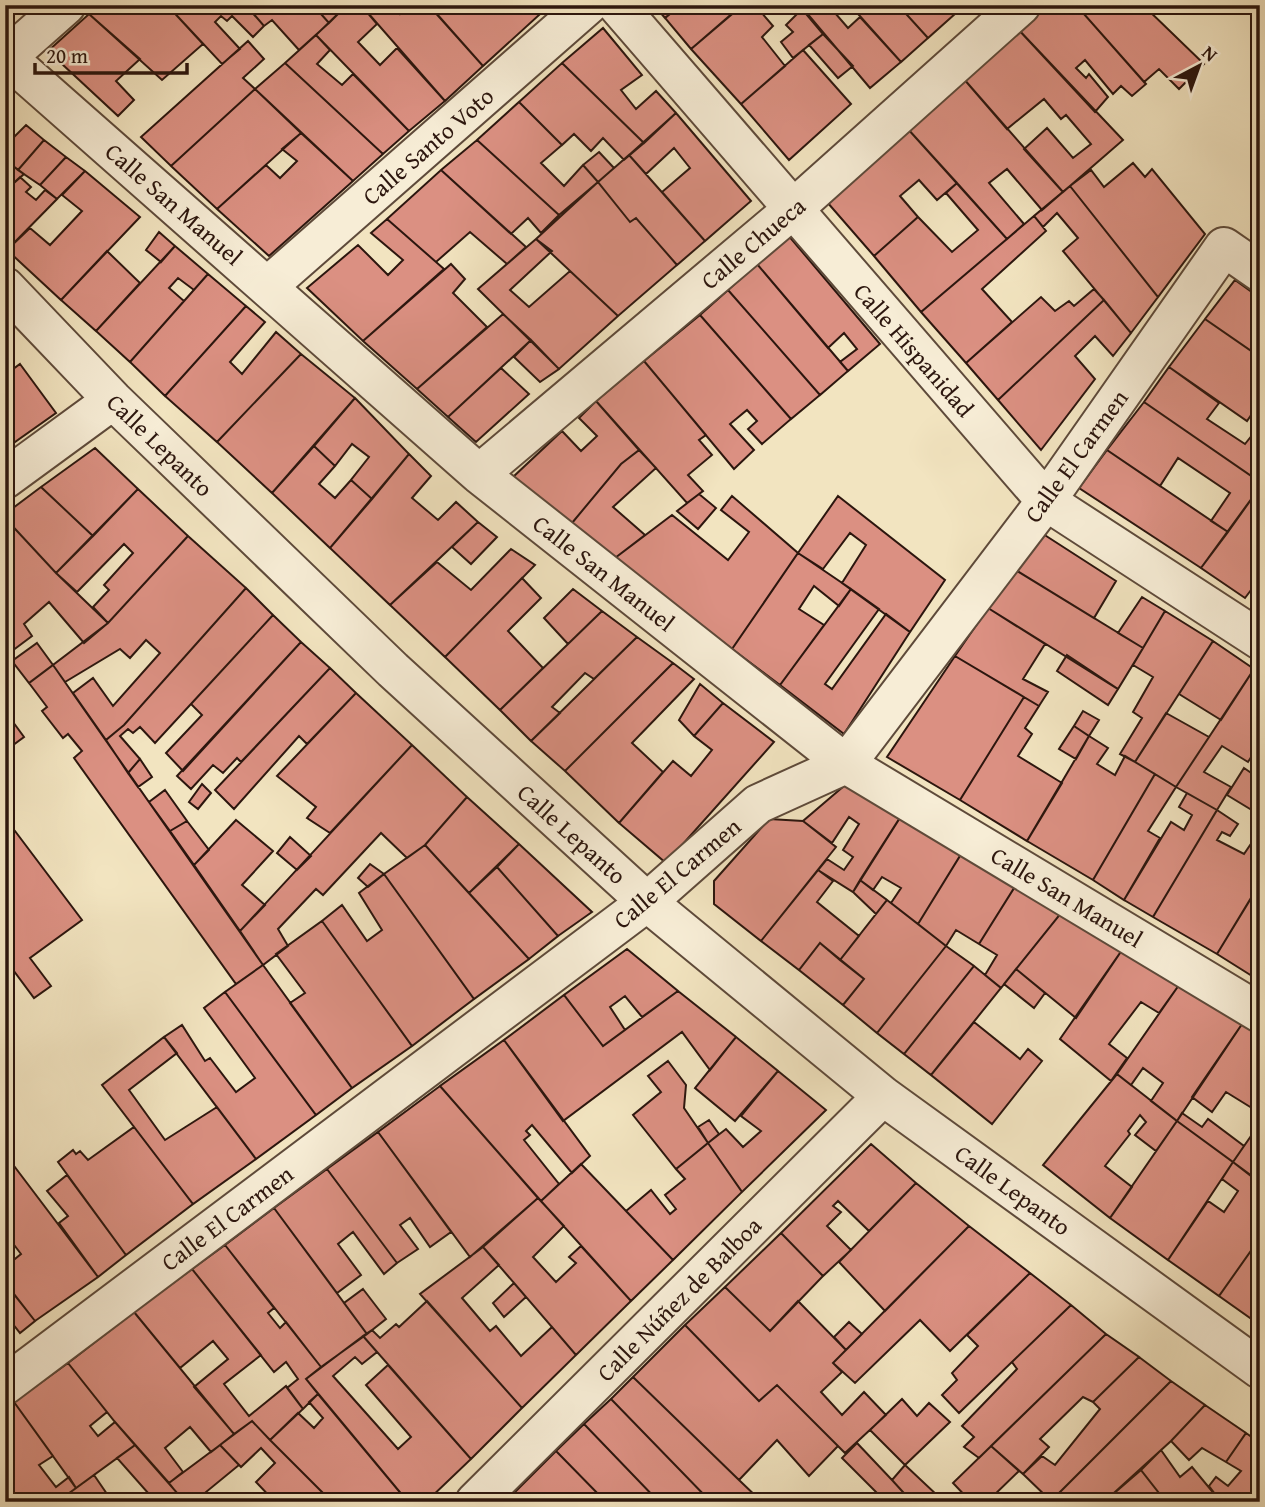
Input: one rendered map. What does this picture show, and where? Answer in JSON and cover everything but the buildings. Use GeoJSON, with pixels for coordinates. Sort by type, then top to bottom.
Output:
{"type":"FeatureCollection","features":[{"type":"Feature","properties":{"kind":"street"},"geometry":{"type":"LineString","coordinates":[[6,57],[66,5]]}},
{"type":"Feature","properties":{"kind":"street","name":"Calle Santo Voto"},"geometry":{"type":"LineString","coordinates":[[268,286],[588,5]]}},
{"type":"Feature","properties":{"kind":"street","name":"Calle Hispanidad"},"geometry":{"type":"LineString","coordinates":[[617,5],[1045,501],[1260,640]]}},
{"type":"Feature","properties":{"kind":"street","name":"Calle Chueca"},"geometry":{"type":"LineString","coordinates":[[479,474],[792,210],[1021,5]]}},
{"type":"Feature","properties":{"kind":"street","name":"Calle San Manuel"},"geometry":{"type":"LineString","coordinates":[[6,57],[479,474],[846,764],[1260,1013]]}},
{"type":"Feature","properties":{"kind":"street","name":"Calle El Carmen"},"geometry":{"type":"LineString","coordinates":[[5,1385],[647,902],[758,804],[846,764],[1045,501],[1224,247],[1260,272]]}},
{"type":"Feature","properties":{"kind":"street","name":"Calle Lepanto"},"geometry":{"type":"LineString","coordinates":[[5,287],[113,400],[393,670],[647,902],[883,1096],[1260,1369]]}},
{"type":"Feature","properties":{"kind":"street"},"geometry":{"type":"LineString","coordinates":[[5,479],[113,400]]}},
{"type":"Feature","properties":{"kind":"street","name":"Calle Núñez de Balboa"},"geometry":{"type":"LineString","coordinates":[[475,1502],[883,1096]]}}]}
